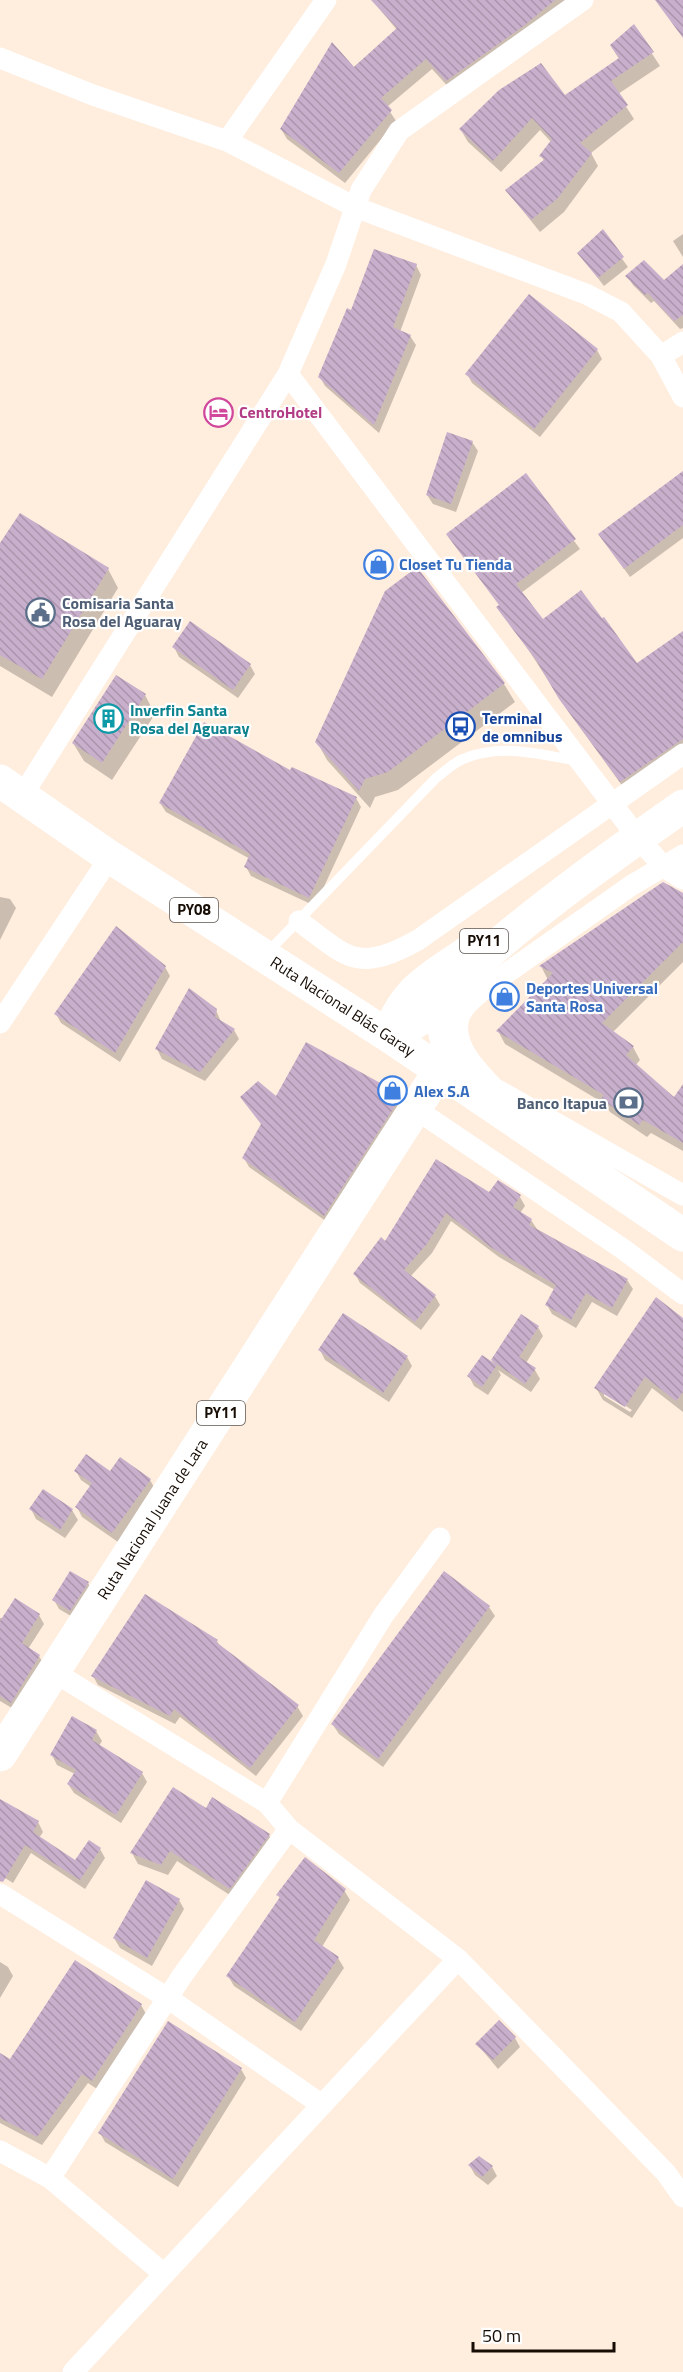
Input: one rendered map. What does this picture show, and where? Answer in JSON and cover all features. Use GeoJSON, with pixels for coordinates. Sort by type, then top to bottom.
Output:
{"type":"FeatureCollection","features":[{"type":"Feature","properties":{"kind":"highway","name":"Ruta Nacional Blás Garay"},"geometry":{"type":"LineString","coordinates":[[11,789],[110,857],[389,1036],[683,1235]]}},
{"type":"Feature","properties":{"kind":"highway","name":"PY11"},"geometry":{"type":"LineString","coordinates":[[389,1036],[400,1006],[411,993],[437,987],[683,806]]}},
{"type":"Feature","properties":{"kind":"highway"},"geometry":{"type":"LineString","coordinates":[[324,993],[351,998],[378,998],[413,987],[437,987],[445,1043],[452,1058],[482,1098]]}},
{"type":"Feature","properties":{"kind":"highway","name":"Ruta Nacional Juana de Lara"},"geometry":{"type":"LineString","coordinates":[[0,1755],[417,1110],[440,1070]]}},
{"type":"Feature","properties":{"kind":"street"},"geometry":{"type":"LineString","coordinates":[[226,141],[326,0]]}},
{"type":"Feature","properties":{"kind":"street"},"geometry":{"type":"LineString","coordinates":[[11,789],[288,374],[336,264],[361,190],[399,131],[583,0]]}},
{"type":"Feature","properties":{"kind":"street"},"geometry":{"type":"LineString","coordinates":[[0,58],[93,95],[226,141],[355,207],[586,294],[621,312],[661,356],[683,397]]}},
{"type":"Feature","properties":{"kind":"street"},"geometry":{"type":"LineString","coordinates":[[661,356],[683,342]]}},
{"type":"Feature","properties":{"kind":"street"},"geometry":{"type":"LineString","coordinates":[[288,374],[638,838],[664,867],[683,879]]}},
{"type":"Feature","properties":{"kind":"street"},"geometry":{"type":"LineString","coordinates":[[299,921],[336,949],[354,958],[368,960],[388,956],[418,940],[683,754]]}},
{"type":"Feature","properties":{"kind":"street"},"geometry":{"type":"LineString","coordinates":[[683,855],[632,885],[484,989],[465,1007],[458,1022],[461,1044],[474,1067],[494,1088],[683,1195]]}},
{"type":"Feature","properties":{"kind":"street"},"geometry":{"type":"LineString","coordinates":[[0,1023],[110,857]]}},
{"type":"Feature","properties":{"kind":"street"},"geometry":{"type":"LineString","coordinates":[[417,1110],[623,1249],[683,1294]]}},
{"type":"Feature","properties":{"kind":"street"},"geometry":{"type":"LineString","coordinates":[[267,1803],[384,1616],[440,1538]]}},
{"type":"Feature","properties":{"kind":"street"},"geometry":{"type":"LineString","coordinates":[[54,1671],[267,1803],[289,1829],[458,1959],[681,2190]]}},
{"type":"Feature","properties":{"kind":"street"},"geometry":{"type":"LineString","coordinates":[[50,2178],[182,1976],[289,1829]]}},
{"type":"Feature","properties":{"kind":"street"},"geometry":{"type":"LineString","coordinates":[[0,1894],[168,1999],[322,2105]]}},
{"type":"Feature","properties":{"kind":"street"},"geometry":{"type":"LineString","coordinates":[[73,2372],[458,1959]]}},
{"type":"Feature","properties":{"kind":"street"},"geometry":{"type":"LineString","coordinates":[[0,2151],[50,2178],[164,2274]]}},
{"type":"Feature","properties":{"kind":"lane"},"geometry":{"type":"LineString","coordinates":[[266,955],[436,778],[461,759],[484,753],[518,751],[580,761]]}},
{"type":"Feature","properties":{"kind":"building"},"geometry":{"type":"Polygon","coordinates":[[[371,0],[555,0],[525,25],[446,81],[426,59],[381,98],[392,110],[339,173],[280,129],[332,42],[354,67],[397,28],[371,0]]]}},
{"type":"Feature","properties":{"kind":"building"},"geometry":{"type":"Polygon","coordinates":[[[655,0],[683,0],[683,38],[655,0]]]}},
{"type":"Feature","properties":{"kind":"building"},"geometry":{"type":"Polygon","coordinates":[[[634,24],[654,52],[611,81],[628,105],[580,143],[592,153],[557,199],[531,220],[505,190],[545,159],[539,156],[552,139],[532,118],[493,161],[459,129],[499,90],[541,63],[565,95],[619,58],[610,45],[634,24]]]}},
{"type":"Feature","properties":{"kind":"building"},"geometry":{"type":"Polygon","coordinates":[[[603,229],[624,257],[598,278],[577,253],[603,229]]]}},
{"type":"Feature","properties":{"kind":"building"},"geometry":{"type":"Polygon","coordinates":[[[374,249],[417,264],[393,327],[411,335],[374,425],[318,377],[347,308],[351,310],[374,249]]]}},
{"type":"Feature","properties":{"kind":"building"},"geometry":{"type":"Polygon","coordinates":[[[644,260],[664,280],[683,264],[683,315],[674,321],[648,293],[645,295],[625,276],[644,260]]]}},
{"type":"Feature","properties":{"kind":"building"},"geometry":{"type":"Polygon","coordinates":[[[529,294],[598,349],[534,429],[465,374],[529,294]]]}},
{"type":"Feature","properties":{"kind":"building"},"geometry":{"type":"Polygon","coordinates":[[[447,432],[473,441],[451,504],[426,495],[447,432]]]}},
{"type":"Feature","properties":{"kind":"building"},"geometry":{"type":"Polygon","coordinates":[[[683,471],[683,525],[624,569],[598,534],[683,471]]]}},
{"type":"Feature","properties":{"kind":"building"},"geometry":{"type":"Polygon","coordinates":[[[526,473],[576,539],[516,584],[543,619],[581,590],[602,618],[604,617],[637,663],[683,631],[683,739],[620,782],[559,699],[536,660],[496,607],[499,605],[446,534],[526,473]]]}},
{"type":"Feature","properties":{"kind":"building","name":"Comisaria Santa Rosa del Aguaray"},"geometry":{"type":"Polygon","coordinates":[[[20,513],[109,568],[42,679],[0,655],[0,543],[20,513]]]}},
{"type":"Feature","properties":{"kind":"building"},"geometry":{"type":"Polygon","coordinates":[[[417,567],[505,683],[388,772],[365,779],[359,791],[315,742],[385,591],[417,567]]]}},
{"type":"Feature","properties":{"kind":"building"},"geometry":{"type":"Polygon","coordinates":[[[190,621],[251,664],[233,690],[172,647],[190,621]]]}},
{"type":"Feature","properties":{"kind":"building","name":"Inverfin Santa Rosa del Aguaray"},"geometry":{"type":"Polygon","coordinates":[[[116,675],[146,694],[102,763],[72,743],[116,675]]]}},
{"type":"Feature","properties":{"kind":"building"},"geometry":{"type":"Polygon","coordinates":[[[204,722],[290,770],[292,767],[357,797],[309,898],[244,867],[250,854],[159,803],[204,722]]]}},
{"type":"Feature","properties":{"kind":"building"},"geometry":{"type":"Polygon","coordinates":[[[663,882],[683,893],[683,942],[602,1023],[634,1046],[626,1055],[674,1097],[683,1084],[683,1143],[643,1120],[639,1125],[601,1099],[604,1095],[496,1031],[553,973],[539,966],[663,882]]]}},
{"type":"Feature","properties":{"kind":"building"},"geometry":{"type":"Polygon","coordinates":[[[116,926],[166,966],[115,1053],[54,1014],[116,926]]]}},
{"type":"Feature","properties":{"kind":"building"},"geometry":{"type":"Polygon","coordinates":[[[189,988],[217,1009],[215,1017],[235,1029],[200,1072],[155,1049],[189,988]]]}},
{"type":"Feature","properties":{"kind":"building"},"geometry":{"type":"Polygon","coordinates":[[[306,1042],[402,1095],[324,1216],[242,1158],[261,1124],[240,1097],[258,1081],[276,1096],[306,1042]]]}},
{"type":"Feature","properties":{"kind":"building"},"geometry":{"type":"Polygon","coordinates":[[[436,1159],[489,1192],[498,1180],[521,1195],[513,1207],[532,1219],[529,1225],[628,1279],[612,1308],[586,1293],[571,1320],[545,1305],[556,1285],[492,1248],[446,1213],[427,1244],[404,1270],[436,1295],[415,1322],[353,1274],[381,1237],[385,1241],[436,1159]]]}},
{"type":"Feature","properties":{"kind":"building"},"geometry":{"type":"Polygon","coordinates":[[[656,1297],[683,1318],[683,1392],[676,1401],[645,1377],[625,1407],[594,1388],[656,1297]]]}},
{"type":"Feature","properties":{"kind":"building"},"geometry":{"type":"Polygon","coordinates":[[[343,1313],[408,1356],[383,1393],[318,1350],[343,1313]]]}},
{"type":"Feature","properties":{"kind":"building"},"geometry":{"type":"Polygon","coordinates":[[[521,1314],[539,1326],[519,1357],[536,1368],[525,1384],[491,1360],[521,1314]]]}},
{"type":"Feature","properties":{"kind":"building"},"geometry":{"type":"Polygon","coordinates":[[[482,1355],[497,1365],[482,1387],[467,1376],[482,1355]]]}},
{"type":"Feature","properties":{"kind":"building"},"geometry":{"type":"Polygon","coordinates":[[[86,1454],[110,1471],[120,1457],[151,1479],[112,1533],[75,1507],[92,1483],[74,1471],[86,1454]]]}},
{"type":"Feature","properties":{"kind":"building"},"geometry":{"type":"Polygon","coordinates":[[[43,1489],[73,1509],[60,1530],[29,1509],[43,1489]]]}},
{"type":"Feature","properties":{"kind":"building"},"geometry":{"type":"Polygon","coordinates":[[[70,1571],[89,1582],[70,1611],[52,1600],[70,1571]]]}},
{"type":"Feature","properties":{"kind":"building"},"geometry":{"type":"Polygon","coordinates":[[[444,1571],[490,1606],[378,1759],[331,1724],[444,1571]]]}},
{"type":"Feature","properties":{"kind":"building"},"geometry":{"type":"Polygon","coordinates":[[[145,1594],[218,1640],[216,1642],[299,1705],[250,1768],[174,1709],[170,1716],[91,1676],[145,1594]]]}},
{"type":"Feature","properties":{"kind":"building"},"geometry":{"type":"Polygon","coordinates":[[[15,1598],[40,1614],[22,1643],[40,1655],[11,1703],[0,1696],[0,1621],[15,1598]]]}},
{"type":"Feature","properties":{"kind":"building"},"geometry":{"type":"Polygon","coordinates":[[[72,1716],[97,1730],[92,1740],[143,1772],[116,1815],[67,1784],[76,1770],[50,1755],[72,1716]]]}},
{"type":"Feature","properties":{"kind":"building"},"geometry":{"type":"Polygon","coordinates":[[[173,1787],[206,1808],[212,1797],[270,1834],[230,1889],[170,1851],[161,1865],[130,1853],[173,1787]]]}},
{"type":"Feature","properties":{"kind":"building"},"geometry":{"type":"Polygon","coordinates":[[[0,1799],[39,1821],[33,1832],[75,1860],[89,1840],[101,1848],[80,1880],[25,1845],[3,1882],[0,1881],[0,1799]]]}},
{"type":"Feature","properties":{"kind":"building"},"geometry":{"type":"Polygon","coordinates":[[[305,1857],[346,1889],[314,1940],[339,1957],[295,2022],[226,1976],[280,1897],[276,1895],[305,1857]]]}},
{"type":"Feature","properties":{"kind":"building"},"geometry":{"type":"Polygon","coordinates":[[[146,1880],[180,1899],[147,1958],[113,1938],[146,1880]]]}},
{"type":"Feature","properties":{"kind":"building"},"geometry":{"type":"Polygon","coordinates":[[[75,1960],[142,2004],[92,2081],[82,2074],[37,2137],[0,2118],[0,2053],[10,2059],[75,1960]]]}},
{"type":"Feature","properties":{"kind":"building"},"geometry":{"type":"Polygon","coordinates":[[[499,2020],[516,2037],[493,2060],[475,2044],[499,2020]]]}},
{"type":"Feature","properties":{"kind":"building"},"geometry":{"type":"Polygon","coordinates":[[[168,2021],[242,2068],[173,2179],[98,2133],[168,2021]]]}},
{"type":"Feature","properties":{"kind":"building"},"geometry":{"type":"Polygon","coordinates":[[[479,2156],[493,2166],[482,2177],[468,2165],[479,2156]]]}},
{"type":"Feature","properties":{"kind":"place","name":"CentroHotel"},"geometry":{"type":"Point","coordinates":[218,412]}},
{"type":"Feature","properties":{"kind":"place","name":"Closet Tu Tienda"},"geometry":{"type":"Point","coordinates":[378,564]}},
{"type":"Feature","properties":{"kind":"place","name":"Comisaria Santa Rosa del Aguaray"},"geometry":{"type":"Point","coordinates":[41,612]}},
{"type":"Feature","properties":{"kind":"place","name":"Inverfin Santa Rosa del Aguaray"},"geometry":{"type":"Point","coordinates":[109,719]}},
{"type":"Feature","properties":{"kind":"place","name":"Terminal de omnibus"},"geometry":{"type":"Point","coordinates":[461,727]}},
{"type":"Feature","properties":{"kind":"place","name":"Deportes Universal Santa Rosa"},"geometry":{"type":"Point","coordinates":[505,997]}},
{"type":"Feature","properties":{"kind":"place","name":"Alex S.A"},"geometry":{"type":"Point","coordinates":[393,1091]}},
{"type":"Feature","properties":{"kind":"place","name":"Banco Itapua"},"geometry":{"type":"Point","coordinates":[628,1103]}}]}
